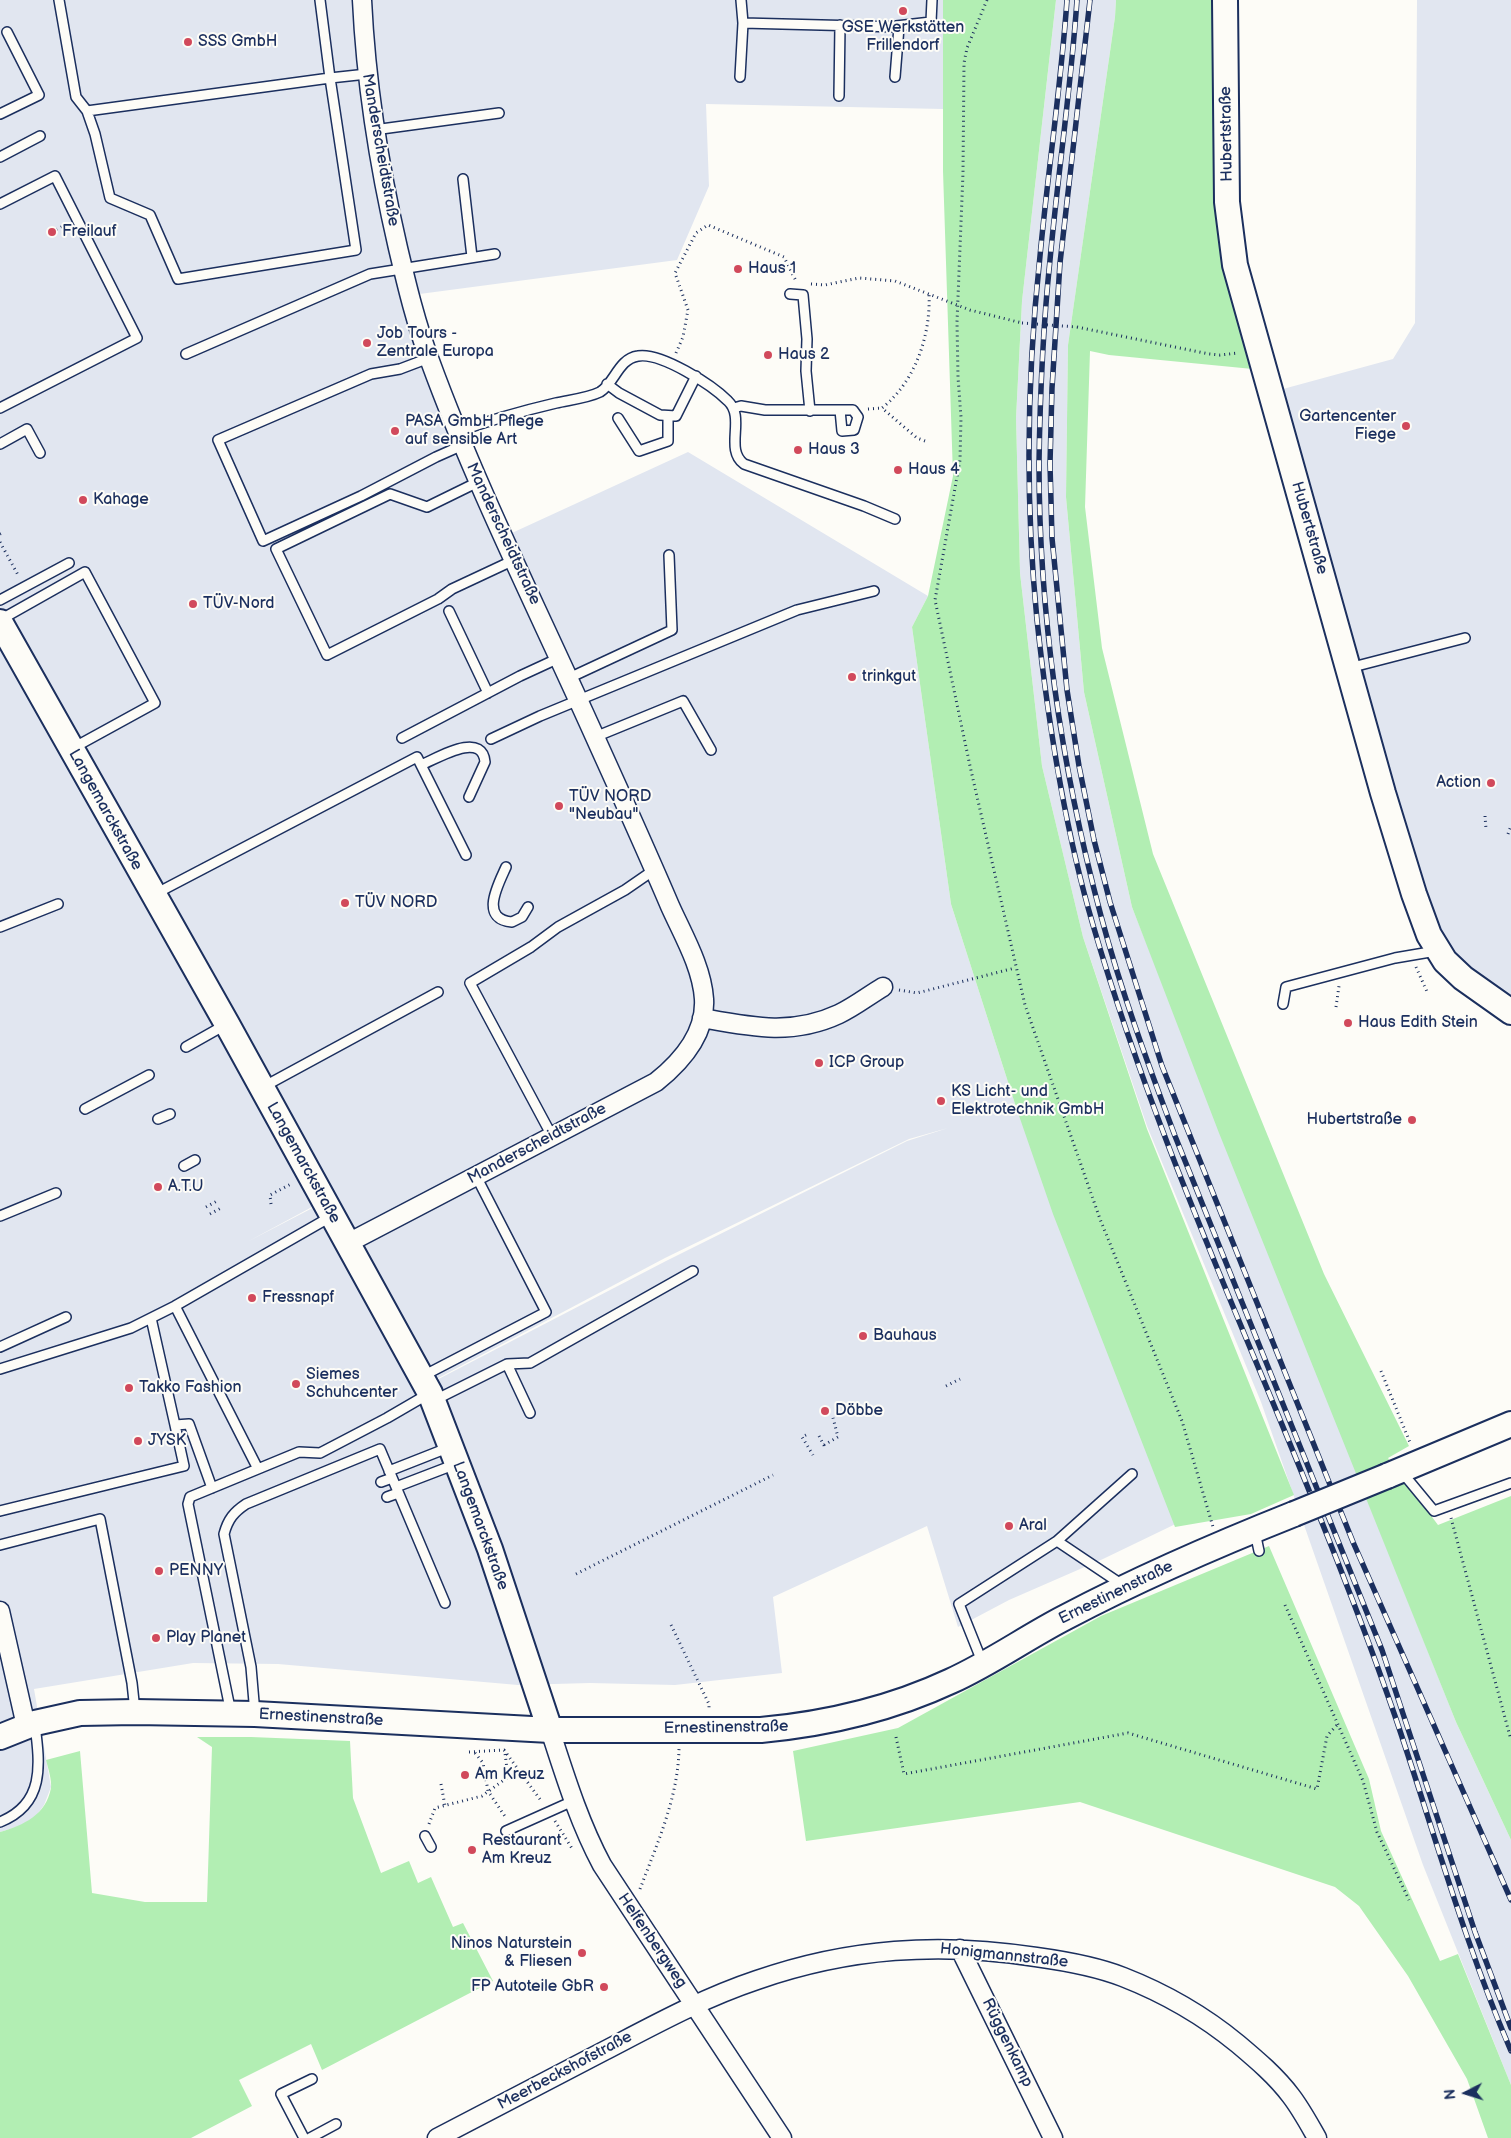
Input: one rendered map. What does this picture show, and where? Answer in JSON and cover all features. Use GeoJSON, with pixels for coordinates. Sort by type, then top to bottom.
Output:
{"type":"FeatureCollection","features":[{"type":"Feature","properties":{"kind":"street","name":"Manderscheidtstraße"},"geometry":{"type":"LineString","coordinates":[[348,1243],[656,1082],[671,1070],[685,1054],[695,1037],[702,1018],[704,1000],[694,960],[595,737],[478,482],[428,358],[388,207],[374,130],[367,74],[362,0]]}},
{"type":"Feature","properties":{"kind":"street","name":"Hubertstraße"},"geometry":{"type":"LineString","coordinates":[[1225,0],[1227,202],[1235,265],[1257,347],[1383,792],[1414,894],[1429,935],[1445,961],[1462,978],[1511,1012]]}},
{"type":"Feature","properties":{"kind":"street","name":"Langemarckstraße"},"geometry":{"type":"LineString","coordinates":[[0,621],[153,896],[227,1024],[428,1390],[490,1549],[550,1730]]}},
{"type":"Feature","properties":{"kind":"street"},"geometry":{"type":"LineString","coordinates":[[702,1018],[757,1028],[778,1029],[839,1014],[883,987]]}},
{"type":"Feature","properties":{"kind":"street","name":"Ernestinenstraße"},"geometry":{"type":"LineString","coordinates":[[0,1736],[30,1725],[80,1713],[255,1714],[550,1730],[761,1730],[839,1719],[880,1708],[950,1682],[1066,1617],[1218,1544],[1257,1540],[1294,1514],[1511,1424]]}},
{"type":"Feature","properties":{"kind":"street"},"geometry":{"type":"LineString","coordinates":[[0,1614],[30,1725]]}},
{"type":"Feature","properties":{"kind":"street","name":"Helfenbergweg"},"geometry":{"type":"LineString","coordinates":[[550,1730],[573,1801],[590,1841],[631,1911],[782,2138]]}},
{"type":"Feature","properties":{"kind":"street","name":"Honigmannstraße"},"geometry":{"type":"LineString","coordinates":[[694,2004],[757,1979],[842,1957],[878,1951],[910,1948],[960,1949],[1070,1962],[1122,1976],[1170,1999],[1218,2028],[1264,2066],[1292,2097],[1317,2138]]}},
{"type":"Feature","properties":{"kind":"street","name":"Rüggenkamp"},"geometry":{"type":"LineString","coordinates":[[960,1949],[1053,2138]]}},
{"type":"Feature","properties":{"kind":"street","name":"Meerbeckshofstraße"},"geometry":{"type":"LineString","coordinates":[[437,2138],[694,2004]]}},
{"type":"Feature","properties":{"kind":"lane"},"geometry":{"type":"LineString","coordinates":[[59,0],[76,97],[87,112],[95,134],[110,198],[150,215],[178,279],[356,250],[320,0]]}},
{"type":"Feature","properties":{"kind":"lane"},"geometry":{"type":"LineString","coordinates":[[740,77],[743,23],[742,0]]}},
{"type":"Feature","properties":{"kind":"lane"},"geometry":{"type":"LineString","coordinates":[[743,23],[896,26],[931,22],[932,0]]}},
{"type":"Feature","properties":{"kind":"lane"},"geometry":{"type":"LineString","coordinates":[[839,96],[840,25]]}},
{"type":"Feature","properties":{"kind":"lane"},"geometry":{"type":"LineString","coordinates":[[895,77],[899,27],[896,26]]}},
{"type":"Feature","properties":{"kind":"lane"},"geometry":{"type":"LineString","coordinates":[[0,114],[39,95],[7,32]]}},
{"type":"Feature","properties":{"kind":"lane"},"geometry":{"type":"LineString","coordinates":[[87,112],[367,74]]}},
{"type":"Feature","properties":{"kind":"lane"},"geometry":{"type":"LineString","coordinates":[[374,130],[499,114]]}},
{"type":"Feature","properties":{"kind":"lane"},"geometry":{"type":"LineString","coordinates":[[0,157],[40,136]]}},
{"type":"Feature","properties":{"kind":"lane"},"geometry":{"type":"LineString","coordinates":[[0,204],[54,176],[137,338],[0,408]]}},
{"type":"Feature","properties":{"kind":"lane"},"geometry":{"type":"LineString","coordinates":[[463,180],[472,258]]}},
{"type":"Feature","properties":{"kind":"lane"},"geometry":{"type":"LineString","coordinates":[[186,354],[370,274],[495,254]]}},
{"type":"Feature","properties":{"kind":"lane"},"geometry":{"type":"LineString","coordinates":[[790,294],[803,294],[807,339],[806,371],[810,411]]}},
{"type":"Feature","properties":{"kind":"lane"},"geometry":{"type":"LineString","coordinates":[[428,358],[400,369],[371,374],[218,440],[263,541],[361,496],[436,457],[492,419],[600,392],[622,365],[637,356],[651,357],[672,365],[696,376],[721,394],[734,408],[737,422],[736,451],[741,462],[895,519]]}},
{"type":"Feature","properties":{"kind":"lane"},"geometry":{"type":"LineString","coordinates":[[607,384],[660,415],[676,416],[696,376]]}},
{"type":"Feature","properties":{"kind":"lane"},"geometry":{"type":"LineString","coordinates":[[734,408],[741,406],[765,410],[840,410]]}},
{"type":"Feature","properties":{"kind":"lane"},"geometry":{"type":"LineString","coordinates":[[618,418],[639,451],[668,441],[668,416]]}},
{"type":"Feature","properties":{"kind":"lane"},"geometry":{"type":"LineString","coordinates":[[0,444],[27,429],[40,454]]}},
{"type":"Feature","properties":{"kind":"lane"},"geometry":{"type":"LineString","coordinates":[[478,482],[427,507],[390,494],[276,549],[327,654],[438,599],[452,589],[514,560]]}},
{"type":"Feature","properties":{"kind":"lane"},"geometry":{"type":"LineString","coordinates":[[568,678],[672,630],[669,555]]}},
{"type":"Feature","properties":{"kind":"lane"},"geometry":{"type":"LineString","coordinates":[[0,600],[69,563]]}},
{"type":"Feature","properties":{"kind":"lane"},"geometry":{"type":"LineString","coordinates":[[0,621],[85,572],[155,703],[72,748]]}},
{"type":"Feature","properties":{"kind":"lane"},"geometry":{"type":"LineString","coordinates":[[491,740],[540,716],[797,610],[874,591]]}},
{"type":"Feature","properties":{"kind":"lane"},"geometry":{"type":"LineString","coordinates":[[448,611],[488,693]]}},
{"type":"Feature","properties":{"kind":"lane"},"geometry":{"type":"LineString","coordinates":[[1349,668],[1465,638]]}},
{"type":"Feature","properties":{"kind":"lane"},"geometry":{"type":"LineString","coordinates":[[402,738],[559,658]]}},
{"type":"Feature","properties":{"kind":"lane"},"geometry":{"type":"LineString","coordinates":[[595,737],[683,701],[711,750]]}},
{"type":"Feature","properties":{"kind":"lane"},"geometry":{"type":"LineString","coordinates":[[421,766],[461,747],[473,747],[482,753],[484,757],[482,772],[469,797]]}},
{"type":"Feature","properties":{"kind":"lane"},"geometry":{"type":"LineString","coordinates":[[153,896],[417,757],[466,855]]}},
{"type":"Feature","properties":{"kind":"lane"},"geometry":{"type":"LineString","coordinates":[[506,867],[494,893],[493,904],[496,915],[500,919],[512,922],[517,921],[528,907]]}},
{"type":"Feature","properties":{"kind":"lane"},"geometry":{"type":"LineString","coordinates":[[552,1136],[470,983],[531,947],[558,926],[625,890],[654,870]]}},
{"type":"Feature","properties":{"kind":"lane"},"geometry":{"type":"LineString","coordinates":[[0,927],[58,904]]}},
{"type":"Feature","properties":{"kind":"lane"},"geometry":{"type":"LineString","coordinates":[[1283,1004],[1286,987],[1395,958],[1438,950]]}},
{"type":"Feature","properties":{"kind":"lane"},"geometry":{"type":"LineString","coordinates":[[261,1088],[438,992]]}},
{"type":"Feature","properties":{"kind":"lane"},"geometry":{"type":"LineString","coordinates":[[186,1047],[227,1024]]}},
{"type":"Feature","properties":{"kind":"lane"},"geometry":{"type":"LineString","coordinates":[[85,1109],[149,1075]]}},
{"type":"Feature","properties":{"kind":"lane"},"geometry":{"type":"LineString","coordinates":[[158,1119],[170,1114]]}},
{"type":"Feature","properties":{"kind":"lane"},"geometry":{"type":"LineString","coordinates":[[184,1166],[195,1160]]}},
{"type":"Feature","properties":{"kind":"lane"},"geometry":{"type":"LineString","coordinates":[[232,1714],[188,1504],[190,1497],[298,1452],[320,1453],[387,1418],[546,1312],[476,1176]]}},
{"type":"Feature","properties":{"kind":"lane"},"geometry":{"type":"LineString","coordinates":[[0,1216],[56,1193]]}},
{"type":"Feature","properties":{"kind":"lane"},"geometry":{"type":"LineString","coordinates":[[0,1370],[132,1328],[175,1306],[333,1216]]}},
{"type":"Feature","properties":{"kind":"lane"},"geometry":{"type":"LineString","coordinates":[[428,1390],[507,1364],[530,1363],[693,1271]]}},
{"type":"Feature","properties":{"kind":"lane"},"geometry":{"type":"LineString","coordinates":[[175,1306],[258,1469]]}},
{"type":"Feature","properties":{"kind":"lane"},"geometry":{"type":"LineString","coordinates":[[0,1347],[66,1317]]}},
{"type":"Feature","properties":{"kind":"lane"},"geometry":{"type":"LineString","coordinates":[[0,1511],[184,1466],[151,1318]]}},
{"type":"Feature","properties":{"kind":"lane"},"geometry":{"type":"LineString","coordinates":[[507,1364],[530,1413]]}},
{"type":"Feature","properties":{"kind":"lane"},"geometry":{"type":"LineString","coordinates":[[175,1425],[189,1424],[212,1488]]}},
{"type":"Feature","properties":{"kind":"lane"},"geometry":{"type":"LineString","coordinates":[[255,1714],[251,1667],[224,1534],[226,1523],[233,1513],[246,1504],[380,1449],[445,1603]]}},
{"type":"Feature","properties":{"kind":"lane"},"geometry":{"type":"LineString","coordinates":[[381,1482],[390,1475],[454,1455]]}},
{"type":"Feature","properties":{"kind":"lane"},"geometry":{"type":"LineString","coordinates":[[387,1497],[454,1455]]}},
{"type":"Feature","properties":{"kind":"lane"},"geometry":{"type":"LineString","coordinates":[[1402,1470],[1434,1511],[1511,1483]]}},
{"type":"Feature","properties":{"kind":"lane"},"geometry":{"type":"LineString","coordinates":[[983,1664],[959,1604],[1057,1541],[1132,1474]]}},
{"type":"Feature","properties":{"kind":"lane"},"geometry":{"type":"LineString","coordinates":[[0,1545],[100,1519],[108,1570],[132,1683],[135,1712]]}},
{"type":"Feature","properties":{"kind":"lane"},"geometry":{"type":"LineString","coordinates":[[1057,1541],[1126,1588]]}},
{"type":"Feature","properties":{"kind":"lane"},"geometry":{"type":"LineString","coordinates":[[0,1822],[14,1816],[32,1796],[39,1775],[30,1725]]}},
{"type":"Feature","properties":{"kind":"lane"},"geometry":{"type":"LineString","coordinates":[[510,1830],[573,1801]]}},
{"type":"Feature","properties":{"kind":"lane"},"geometry":{"type":"LineString","coordinates":[[425,1836],[431,1846]]}},
{"type":"Feature","properties":{"kind":"lane"},"geometry":{"type":"LineString","coordinates":[[304,2138],[281,2094],[312,2079]]}},
{"type":"Feature","properties":{"kind":"lane"},"geometry":{"type":"LineString","coordinates":[[310,2138],[336,2124]]}},
{"type":"Feature","properties":{"kind":"path"},"geometry":{"type":"LineString","coordinates":[[987,0],[967,48],[964,63],[958,377],[961,436],[959,468],[935,600],[1015,968],[1035,1036],[1100,1219],[1185,1428],[1218,1544]]}},
{"type":"Feature","properties":{"kind":"path"},"geometry":{"type":"LineString","coordinates":[[672,365],[682,337],[688,310],[675,273],[696,233],[708,225],[784,257],[797,284]]}},
{"type":"Feature","properties":{"kind":"path"},"geometry":{"type":"LineString","coordinates":[[804,284],[826,285],[859,278],[895,280],[991,317],[1022,323],[1077,327],[1220,355],[1257,347]]}},
{"type":"Feature","properties":{"kind":"path"},"geometry":{"type":"LineString","coordinates":[[925,442],[917,438],[882,408],[898,391],[912,370],[922,349],[930,315],[929,293]]}},
{"type":"Feature","properties":{"kind":"path"},"geometry":{"type":"LineString","coordinates":[[0,542],[21,580]]}},
{"type":"Feature","properties":{"kind":"path"},"geometry":{"type":"LineString","coordinates":[[1485,816],[1486,829]]}},
{"type":"Feature","properties":{"kind":"path"},"geometry":{"type":"LineString","coordinates":[[1508,834],[1511,826]]}},
{"type":"Feature","properties":{"kind":"path"},"geometry":{"type":"LineString","coordinates":[[1411,956],[1428,994]]}},
{"type":"Feature","properties":{"kind":"path"},"geometry":{"type":"LineString","coordinates":[[883,987],[917,993],[1015,968]]}},
{"type":"Feature","properties":{"kind":"path"},"geometry":{"type":"LineString","coordinates":[[1336,1007],[1341,972]]}},
{"type":"Feature","properties":{"kind":"path"},"geometry":{"type":"LineString","coordinates":[[271,1204],[270,1195],[309,1174]]}},
{"type":"Feature","properties":{"kind":"path"},"geometry":{"type":"LineString","coordinates":[[206,1207],[217,1201]]}},
{"type":"Feature","properties":{"kind":"path"},"geometry":{"type":"LineString","coordinates":[[210,1214],[221,1208]]}},
{"type":"Feature","properties":{"kind":"path"},"geometry":{"type":"LineString","coordinates":[[1381,1371],[1402,1470]]}},
{"type":"Feature","properties":{"kind":"path"},"geometry":{"type":"LineString","coordinates":[[946,1386],[960,1380]]}},
{"type":"Feature","properties":{"kind":"path"},"geometry":{"type":"LineString","coordinates":[[818,1436],[825,1447],[838,1437],[832,1414]]}},
{"type":"Feature","properties":{"kind":"path"},"geometry":{"type":"LineString","coordinates":[[806,1435],[802,1437],[813,1455]]}},
{"type":"Feature","properties":{"kind":"path"},"geometry":{"type":"LineString","coordinates":[[576,1574],[773,1475]]}},
{"type":"Feature","properties":{"kind":"path"},"geometry":{"type":"LineString","coordinates":[[1448,1506],[1511,1740]]}},
{"type":"Feature","properties":{"kind":"path"},"geometry":{"type":"LineString","coordinates":[[1286,1605],[1363,1781],[1377,1832],[1409,1900]]}},
{"type":"Feature","properties":{"kind":"path"},"geometry":{"type":"LineString","coordinates":[[671,1625],[709,1704],[709,1730]]}},
{"type":"Feature","properties":{"kind":"path"},"geometry":{"type":"LineString","coordinates":[[896,1737],[904,1774],[1128,1732],[1317,1789],[1327,1736],[1337,1725]]}},
{"type":"Feature","properties":{"kind":"path"},"geometry":{"type":"LineString","coordinates":[[425,1836],[435,1808],[482,1796],[508,1777],[501,1728]]}},
{"type":"Feature","properties":{"kind":"path"},"geometry":{"type":"LineString","coordinates":[[631,1911],[669,1808],[678,1771],[679,1730]]}},
{"type":"Feature","properties":{"kind":"path"},"geometry":{"type":"LineString","coordinates":[[469,1752],[475,1752],[483,1763],[488,1792],[510,1830]]}},
{"type":"Feature","properties":{"kind":"path"},"geometry":{"type":"LineString","coordinates":[[441,1784],[445,1806]]}},
{"type":"Feature","properties":{"kind":"shaded area"},"geometry":{"type":"Polygon","coordinates":[[[0,0],[943,0],[943,109],[706,104],[709,186],[677,260],[412,295],[501,538],[688,452],[928,596],[912,627],[951,904],[1016,1107],[1188,1518],[1103,1559],[1009,1600],[958,1627],[927,1526],[773,1597],[782,1673],[675,1685],[590,1683],[518,1685],[278,1664],[193,1663],[34,1689],[51,1787],[44,1805],[34,1819],[21,1826],[0,1832],[0,0]],[[948,1128],[909,1139],[665,1258],[427,1384],[325,1200],[247,1242],[324,1202],[425,1386],[666,1261],[907,1141],[948,1128]]]}},
{"type":"Feature","properties":{"kind":"shaded area"},"geometry":{"type":"Polygon","coordinates":[[[1056,0],[1116,0],[1068,345],[1066,497],[1084,692],[1132,907],[1456,1722],[1511,1840],[1511,2085],[1423,1865],[1261,1402],[1147,1126],[1083,937],[1042,766],[1020,573],[1016,418],[1022,301],[1056,0]]]}},
{"type":"Feature","properties":{"kind":"shaded area"},"geometry":{"type":"Polygon","coordinates":[[[1417,0],[1511,0],[1511,1008],[1445,959],[1272,392],[1393,359],[1415,323],[1417,0]]]}},
{"type":"Feature","properties":{"kind":"green space"},"geometry":{"type":"Polygon","coordinates":[[[943,0],[1056,0],[1022,301],[1016,418],[1020,573],[1042,766],[1083,937],[1147,1129],[1294,1495],[1251,1514],[1175,1527],[1053,1214],[1016,1107],[951,904],[912,627],[928,596],[953,476],[943,171],[943,0]]]}},
{"type":"Feature","properties":{"kind":"green space"},"geometry":{"type":"Polygon","coordinates":[[[1116,0],[1214,0],[1226,200],[1263,370],[1109,355],[1090,351],[1085,507],[1102,648],[1153,854],[1324,1274],[1409,1446],[1388,1458],[1438,1525],[1511,1496],[1511,1840],[1456,1722],[1219,1133],[1132,907],[1084,692],[1066,497],[1068,345],[1116,0]]]}},
{"type":"Feature","properties":{"kind":"green space"},"geometry":{"type":"Polygon","coordinates":[[[1269,1546],[1369,1779],[1381,1831],[1440,1961],[1458,1954],[1511,2085],[1511,2138],[1488,2138],[1467,2079],[1408,1976],[1359,1906],[1335,1887],[1080,1802],[806,1841],[793,1751],[898,1728],[1101,1616],[1269,1546]]]}},
{"type":"Feature","properties":{"kind":"green space"},"geometry":{"type":"Polygon","coordinates":[[[197,1737],[350,1741],[353,1798],[381,1873],[409,1861],[418,1883],[431,1877],[453,1927],[463,1923],[493,1981],[322,2070],[311,2044],[239,2080],[252,2106],[191,2138],[0,2138],[0,1832],[33,1818],[44,1805],[51,1788],[46,1760],[80,1751],[92,1893],[145,1902],[207,1902],[212,1747],[197,1737]]]}},
{"type":"Feature","properties":{"kind":"railway"},"geometry":{"type":"LineString","coordinates":[[1067,0],[1032,346],[1029,438],[1033,575],[1037,620],[1052,735],[1065,812],[1093,925],[1119,1010],[1180,1176],[1360,1618],[1395,1716],[1478,1968],[1511,2051]]}},
{"type":"Feature","properties":{"kind":"railway"},"geometry":{"type":"LineString","coordinates":[[1077,0],[1045,310],[1039,463],[1040,520],[1048,635],[1064,749],[1075,805],[1101,916],[1126,1000],[1145,1055],[1175,1136],[1382,1650],[1475,1932],[1511,2028]]}},
{"type":"Feature","properties":{"kind":"railway"},"geometry":{"type":"LineString","coordinates":[[1090,0],[1060,263],[1052,388],[1050,464],[1052,538],[1067,690],[1079,766],[1094,840],[1110,902],[1162,1066],[1353,1542],[1511,1900]]}},
{"type":"Feature","properties":{"kind":"place","name":"GSE Werkstätten Frillendorf"},"geometry":{"type":"Point","coordinates":[903,11]}},
{"type":"Feature","properties":{"kind":"place","name":"SSS GmbH"},"geometry":{"type":"Point","coordinates":[188,42]}},
{"type":"Feature","properties":{"kind":"place","name":"Freilauf"},"geometry":{"type":"Point","coordinates":[52,232]}},
{"type":"Feature","properties":{"kind":"place","name":"Haus 1"},"geometry":{"type":"Point","coordinates":[738,269]}},
{"type":"Feature","properties":{"kind":"place","name":"Job Tours - Zentrale Europa"},"geometry":{"type":"Point","coordinates":[367,343]}},
{"type":"Feature","properties":{"kind":"place","name":"Haus 2"},"geometry":{"type":"Point","coordinates":[768,355]}},
{"type":"Feature","properties":{"kind":"place","name":"Gartencenter Fiege"},"geometry":{"type":"Point","coordinates":[1406,426]}},
{"type":"Feature","properties":{"kind":"place","name":"PASA GmbH Pflege auf sensible Art"},"geometry":{"type":"Point","coordinates":[395,431]}},
{"type":"Feature","properties":{"kind":"place","name":"Haus 3"},"geometry":{"type":"Point","coordinates":[798,450]}},
{"type":"Feature","properties":{"kind":"place","name":"Haus 4"},"geometry":{"type":"Point","coordinates":[898,470]}},
{"type":"Feature","properties":{"kind":"place","name":"Kahage"},"geometry":{"type":"Point","coordinates":[83,500]}},
{"type":"Feature","properties":{"kind":"place","name":"TÜV-Nord"},"geometry":{"type":"Point","coordinates":[193,604]}},
{"type":"Feature","properties":{"kind":"place","name":"trinkgut"},"geometry":{"type":"Point","coordinates":[852,677]}},
{"type":"Feature","properties":{"kind":"place","name":"Action"},"geometry":{"type":"Point","coordinates":[1491,783]}},
{"type":"Feature","properties":{"kind":"place","name":"TÜV NORD \"Neubau\""},"geometry":{"type":"Point","coordinates":[559,806]}},
{"type":"Feature","properties":{"kind":"place","name":"TÜV NORD"},"geometry":{"type":"Point","coordinates":[345,903]}},
{"type":"Feature","properties":{"kind":"place","name":"Haus Edith Stein"},"geometry":{"type":"Point","coordinates":[1348,1023]}},
{"type":"Feature","properties":{"kind":"place","name":"ICP Group"},"geometry":{"type":"Point","coordinates":[819,1063]}},
{"type":"Feature","properties":{"kind":"place","name":"KS Licht- und Elektrotechnik GmbH"},"geometry":{"type":"Point","coordinates":[941,1101]}},
{"type":"Feature","properties":{"kind":"place","name":"Hubertstraße"},"geometry":{"type":"Point","coordinates":[1412,1120]}},
{"type":"Feature","properties":{"kind":"place","name":"A.T.U"},"geometry":{"type":"Point","coordinates":[158,1187]}},
{"type":"Feature","properties":{"kind":"place","name":"Fressnapf"},"geometry":{"type":"Point","coordinates":[252,1298]}},
{"type":"Feature","properties":{"kind":"place","name":"Bauhaus"},"geometry":{"type":"Point","coordinates":[863,1336]}},
{"type":"Feature","properties":{"kind":"place","name":"Siemes Schuhcenter"},"geometry":{"type":"Point","coordinates":[296,1384]}},
{"type":"Feature","properties":{"kind":"place","name":"Takko Fashion"},"geometry":{"type":"Point","coordinates":[129,1388]}},
{"type":"Feature","properties":{"kind":"place","name":"Döbbe"},"geometry":{"type":"Point","coordinates":[825,1411]}},
{"type":"Feature","properties":{"kind":"place","name":"JYSK"},"geometry":{"type":"Point","coordinates":[138,1441]}},
{"type":"Feature","properties":{"kind":"place","name":"Aral"},"geometry":{"type":"Point","coordinates":[1009,1526]}},
{"type":"Feature","properties":{"kind":"place","name":"PENNY"},"geometry":{"type":"Point","coordinates":[159,1571]}},
{"type":"Feature","properties":{"kind":"place","name":"Play Planet"},"geometry":{"type":"Point","coordinates":[156,1638]}},
{"type":"Feature","properties":{"kind":"place","name":"Am Kreuz"},"geometry":{"type":"Point","coordinates":[465,1775]}},
{"type":"Feature","properties":{"kind":"place","name":"Restaurant Am Kreuz"},"geometry":{"type":"Point","coordinates":[472,1850]}},
{"type":"Feature","properties":{"kind":"place","name":"Ninos Naturstein & Fliesen"},"geometry":{"type":"Point","coordinates":[582,1953]}},
{"type":"Feature","properties":{"kind":"place","name":"FP Autoteile GbR"},"geometry":{"type":"Point","coordinates":[604,1987]}}]}
